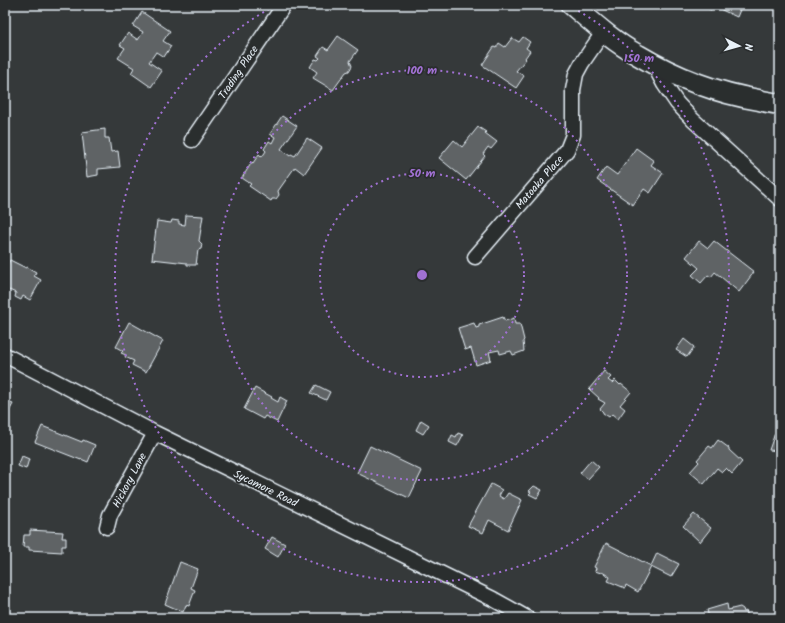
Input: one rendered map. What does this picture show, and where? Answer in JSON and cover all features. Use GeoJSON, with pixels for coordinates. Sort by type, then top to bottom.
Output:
{"type":"FeatureCollection","features":[{"type":"Feature","properties":{"kind":"street","name":"Trading Place"},"geometry":{"type":"LineString","coordinates":[[192,140],[284,5]]}},
{"type":"Feature","properties":{"kind":"street"},"geometry":{"type":"LineString","coordinates":[[572,5],[588,20],[653,64],[710,88],[743,98],[780,104]]}},
{"type":"Feature","properties":{"kind":"street","name":"Matoaka Place"},"geometry":{"type":"LineString","coordinates":[[475,257],[567,150],[572,135],[573,90],[576,74],[604,31]]}},
{"type":"Feature","properties":{"kind":"street"},"geometry":{"type":"LineString","coordinates":[[653,64],[677,103],[693,120],[780,198]]}},
{"type":"Feature","properties":{"kind":"street","name":"Sycamore Road"},"geometry":{"type":"LineString","coordinates":[[5,355],[155,433],[492,599],[527,618]]}},
{"type":"Feature","properties":{"kind":"street","name":"Hickory Lane"},"geometry":{"type":"LineString","coordinates":[[107,527],[110,515],[155,433]]}},
{"type":"Feature","properties":{"kind":"building"},"geometry":{"type":"Polygon","coordinates":[[[700,5],[742,5],[737,17],[713,6],[711,10],[700,5]]]}},
{"type":"Feature","properties":{"kind":"building"},"geometry":{"type":"Polygon","coordinates":[[[142,12],[170,31],[163,41],[171,46],[164,57],[156,52],[149,62],[162,71],[151,87],[131,73],[134,68],[118,58],[125,48],[120,45],[128,33],[138,40],[143,32],[133,26],[142,12]]]}},
{"type":"Feature","properties":{"kind":"building"},"geometry":{"type":"Polygon","coordinates":[[[338,36],[358,50],[350,61],[352,66],[349,71],[346,72],[333,90],[313,78],[317,72],[310,67],[315,59],[318,60],[320,58],[317,56],[323,47],[328,50],[338,36]]]}},
{"type":"Feature","properties":{"kind":"building"},"geometry":{"type":"Polygon","coordinates":[[[523,37],[530,42],[526,48],[530,51],[525,58],[526,59],[516,71],[524,76],[516,88],[482,65],[494,47],[496,48],[499,43],[505,47],[512,38],[519,42],[523,37]]]}},
{"type":"Feature","properties":{"kind":"building"},"geometry":{"type":"Polygon","coordinates":[[[282,116],[297,126],[281,149],[290,156],[291,154],[295,156],[307,138],[322,148],[304,174],[295,167],[278,191],[279,195],[276,199],[272,199],[271,201],[249,186],[251,184],[242,178],[259,154],[262,157],[266,151],[264,149],[269,141],[272,143],[275,137],[270,134],[282,116]]]}},
{"type":"Feature","properties":{"kind":"building"},"geometry":{"type":"Polygon","coordinates":[[[478,127],[497,142],[491,149],[488,147],[483,154],[485,156],[466,180],[439,158],[454,140],[462,147],[478,127]]]}},
{"type":"Feature","properties":{"kind":"building"},"geometry":{"type":"Polygon","coordinates":[[[105,129],[105,138],[109,138],[111,152],[118,151],[120,167],[98,169],[98,175],[87,177],[82,132],[105,129]]]}},
{"type":"Feature","properties":{"kind":"building"},"geometry":{"type":"Polygon","coordinates":[[[636,148],[654,161],[651,165],[663,173],[650,193],[644,189],[633,205],[597,180],[606,167],[617,175],[636,148]]]}},
{"type":"Feature","properties":{"kind":"building"},"geometry":{"type":"Polygon","coordinates":[[[186,215],[203,216],[199,241],[202,244],[201,249],[198,250],[196,265],[187,265],[187,263],[152,259],[157,221],[171,223],[172,220],[179,221],[179,224],[185,225],[186,215]]]}},
{"type":"Feature","properties":{"kind":"building"},"geometry":{"type":"Polygon","coordinates":[[[699,241],[708,248],[714,241],[754,272],[739,292],[715,272],[711,277],[708,275],[701,283],[692,275],[699,268],[686,257],[699,241]]]}},
{"type":"Feature","properties":{"kind":"building"},"geometry":{"type":"Polygon","coordinates":[[[10,260],[36,272],[34,276],[41,280],[30,300],[23,296],[21,300],[15,297],[16,293],[9,290],[7,295],[5,294],[5,269],[10,260]]]}},
{"type":"Feature","properties":{"kind":"building"},"geometry":{"type":"Polygon","coordinates":[[[503,317],[505,321],[514,318],[515,324],[520,324],[524,340],[524,351],[513,355],[511,351],[500,354],[499,350],[489,352],[491,360],[476,365],[471,348],[465,350],[458,328],[474,323],[476,328],[479,327],[479,325],[503,317]]]}},
{"type":"Feature","properties":{"kind":"building"},"geometry":{"type":"Polygon","coordinates":[[[129,322],[163,341],[146,372],[132,365],[134,361],[125,357],[126,355],[121,353],[123,351],[116,347],[129,322]]]}},
{"type":"Feature","properties":{"kind":"building"},"geometry":{"type":"Polygon","coordinates":[[[684,339],[694,347],[687,357],[676,350],[684,339]]]}},
{"type":"Feature","properties":{"kind":"building"},"geometry":{"type":"Polygon","coordinates":[[[604,371],[611,377],[608,380],[612,383],[615,380],[631,392],[620,405],[625,409],[618,419],[612,414],[609,417],[603,413],[600,409],[605,403],[598,399],[599,398],[589,389],[604,371]]]}},
{"type":"Feature","properties":{"kind":"building"},"geometry":{"type":"Polygon","coordinates":[[[316,385],[330,392],[326,400],[311,393],[316,385]]]}},
{"type":"Feature","properties":{"kind":"building"},"geometry":{"type":"Polygon","coordinates":[[[255,388],[278,402],[280,397],[287,401],[277,422],[265,416],[263,419],[244,409],[255,388]]]}},
{"type":"Feature","properties":{"kind":"building"},"geometry":{"type":"Polygon","coordinates":[[[5,400],[13,404],[5,419],[5,400]]]}},
{"type":"Feature","properties":{"kind":"building"},"geometry":{"type":"Polygon","coordinates":[[[421,420],[429,425],[423,434],[416,430],[421,420]]]}},
{"type":"Feature","properties":{"kind":"building"},"geometry":{"type":"Polygon","coordinates":[[[42,426],[82,442],[83,440],[95,445],[88,462],[35,442],[42,426]]]}},
{"type":"Feature","properties":{"kind":"building"},"geometry":{"type":"Polygon","coordinates":[[[458,433],[463,435],[457,446],[449,442],[452,435],[456,437],[458,433]]]}},
{"type":"Feature","properties":{"kind":"building"},"geometry":{"type":"Polygon","coordinates":[[[775,433],[780,436],[780,451],[769,450],[775,433]]]}},
{"type":"Feature","properties":{"kind":"building"},"geometry":{"type":"Polygon","coordinates":[[[718,440],[729,448],[729,450],[742,462],[732,474],[726,468],[722,472],[717,468],[704,484],[690,472],[699,462],[697,460],[709,446],[712,448],[718,440]]]}},
{"type":"Feature","properties":{"kind":"building"},"geometry":{"type":"Polygon","coordinates":[[[370,446],[422,471],[409,498],[357,473],[370,446]]]}},
{"type":"Feature","properties":{"kind":"building"},"geometry":{"type":"Polygon","coordinates":[[[22,456],[29,459],[26,469],[18,466],[22,456]]]}},
{"type":"Feature","properties":{"kind":"building"},"geometry":{"type":"Polygon","coordinates":[[[591,460],[599,467],[588,479],[580,473],[591,460]]]}},
{"type":"Feature","properties":{"kind":"building"},"geometry":{"type":"Polygon","coordinates":[[[491,484],[502,490],[499,496],[504,499],[508,493],[522,500],[508,530],[489,520],[483,533],[468,526],[491,484]]]}},
{"type":"Feature","properties":{"kind":"building"},"geometry":{"type":"Polygon","coordinates":[[[534,486],[542,490],[537,498],[529,494],[531,492],[529,491],[534,486]]]}},
{"type":"Feature","properties":{"kind":"building"},"geometry":{"type":"Polygon","coordinates":[[[694,514],[711,528],[700,542],[683,526],[694,514]]]}},
{"type":"Feature","properties":{"kind":"building"},"geometry":{"type":"Polygon","coordinates":[[[30,530],[63,532],[62,538],[66,538],[66,546],[62,546],[62,552],[29,550],[29,547],[23,547],[24,535],[30,535],[30,530]]]}},
{"type":"Feature","properties":{"kind":"building"},"geometry":{"type":"Polygon","coordinates":[[[272,537],[285,544],[278,557],[265,549],[272,537]]]}},
{"type":"Feature","properties":{"kind":"building"},"geometry":{"type":"Polygon","coordinates":[[[606,543],[651,566],[657,553],[679,564],[671,577],[651,567],[638,592],[626,585],[625,588],[608,581],[610,577],[602,572],[595,571],[596,568],[594,567],[606,543]]]}},
{"type":"Feature","properties":{"kind":"building"},"geometry":{"type":"Polygon","coordinates":[[[180,562],[198,569],[191,588],[195,590],[189,606],[186,605],[183,612],[165,604],[180,562]]]}},
{"type":"Feature","properties":{"kind":"building"},"geometry":{"type":"Polygon","coordinates":[[[727,604],[728,610],[740,607],[744,612],[746,611],[749,618],[709,618],[707,610],[727,604]]]}}]}
